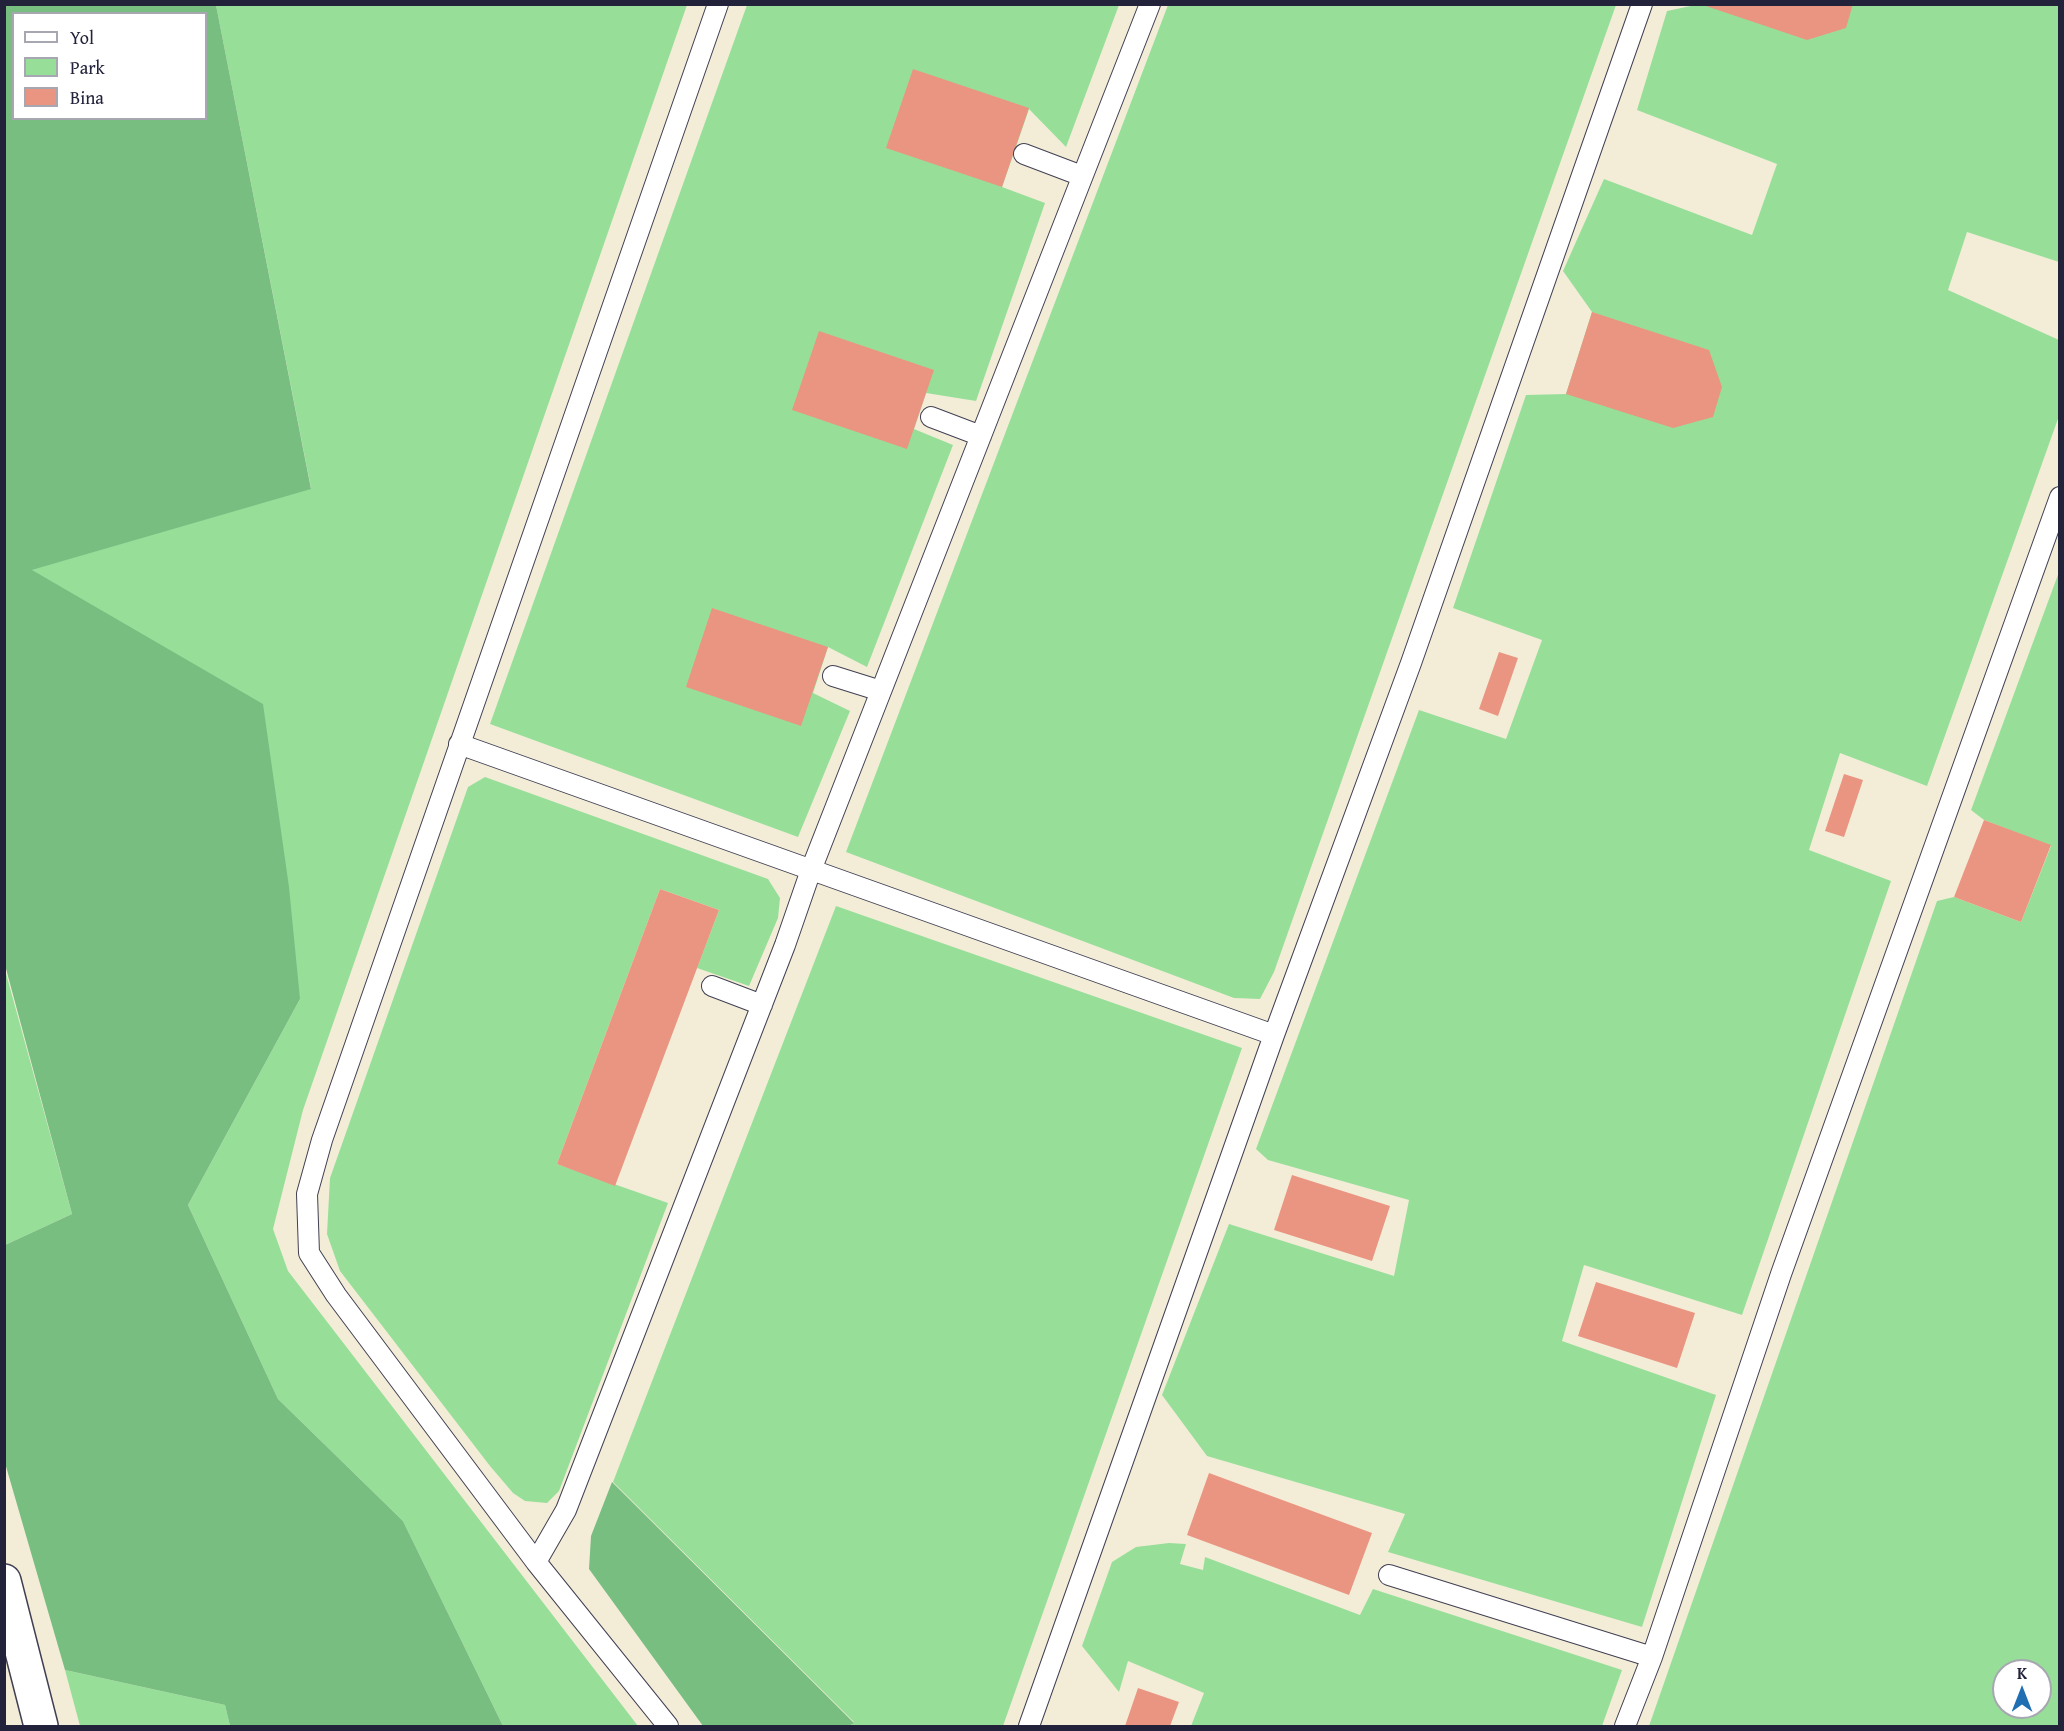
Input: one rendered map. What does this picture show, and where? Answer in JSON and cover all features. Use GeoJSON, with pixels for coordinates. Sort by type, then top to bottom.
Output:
{"type":"FeatureCollection","features":[{"type":"Feature","properties":{"kind":"street"},"geometry":{"type":"LineString","coordinates":[[4,1581],[41,1726]]}},
{"type":"Feature","properties":{"kind":"lane"},"geometry":{"type":"LineString","coordinates":[[669,1726],[536,1562],[336,1295],[309,1253],[307,1194],[322,1140],[718,4]]}},
{"type":"Feature","properties":{"kind":"lane"},"geometry":{"type":"LineString","coordinates":[[536,1562],[566,1510],[762,1005],[811,870],[1150,4]]}},
{"type":"Feature","properties":{"kind":"lane"},"geometry":{"type":"LineString","coordinates":[[1029,1726],[1274,1035],[1411,663],[1642,4]]}},
{"type":"Feature","properties":{"kind":"lane"},"geometry":{"type":"LineString","coordinates":[[1024,154],[1083,176]]}},
{"type":"Feature","properties":{"kind":"lane"},"geometry":{"type":"LineString","coordinates":[[931,417],[981,436]]}},
{"type":"Feature","properties":{"kind":"lane"},"geometry":{"type":"LineString","coordinates":[[1625,1726],[1652,1657],[1781,1274],[2060,497]]}},
{"type":"Feature","properties":{"kind":"lane"},"geometry":{"type":"LineString","coordinates":[[833,676],[881,691]]}},
{"type":"Feature","properties":{"kind":"lane"},"geometry":{"type":"LineString","coordinates":[[459,744],[1274,1035]]}},
{"type":"Feature","properties":{"kind":"lane"},"geometry":{"type":"LineString","coordinates":[[712,986],[762,1005]]}},
{"type":"Feature","properties":{"kind":"lane"},"geometry":{"type":"LineString","coordinates":[[1389,1575],[1652,1657]]}},
{"type":"Feature","properties":{"kind":"green space"},"geometry":{"type":"Polygon","coordinates":[[[5,4],[216,5],[311,489],[32,570],[263,704],[289,887],[300,999],[188,1205],[278,1399],[403,1521],[503,1726],[230,1726],[225,1705],[65,1670],[5,1463],[5,1245],[72,1214],[5,965],[5,4]]]}},
{"type":"Feature","properties":{"kind":"green space"},"geometry":{"type":"Polygon","coordinates":[[[1700,4],[2059,5],[2059,262],[1967,232],[1948,290],[2059,340],[2059,416],[1927,786],[1840,753],[1809,850],[1891,881],[1742,1315],[1584,1265],[1562,1341],[1716,1395],[1642,1627],[1388,1552],[1405,1514],[1207,1456],[1162,1395],[1229,1224],[1394,1276],[1409,1200],[1268,1160],[1256,1149],[1419,710],[1506,739],[1542,640],[1453,608],[1526,395],[1566,394],[1592,312],[1563,271],[1604,179],[1752,235],[1777,164],[1637,110],[1667,11],[1700,4]]]}},
{"type":"Feature","properties":{"kind":"green space"},"geometry":{"type":"Polygon","coordinates":[[[216,5],[687,5],[303,1110],[273,1229],[288,1271],[638,1726],[503,1726],[403,1521],[278,1399],[188,1205],[300,999],[31,570],[311,488],[216,5]]]}},
{"type":"Feature","properties":{"kind":"green space"},"geometry":{"type":"Polygon","coordinates":[[[747,5],[1119,5],[1066,147],[1029,109],[1002,187],[1045,203],[976,401],[926,393],[914,429],[953,445],[867,667],[828,647],[813,693],[850,711],[798,837],[490,724],[747,5]]]}},
{"type":"Feature","properties":{"kind":"green space"},"geometry":{"type":"Polygon","coordinates":[[[1168,5],[1616,5],[1274,972],[1260,999],[1234,998],[846,852],[1168,5]]]}},
{"type":"Feature","properties":{"kind":"green space"},"geometry":{"type":"Polygon","coordinates":[[[2059,572],[2059,1726],[1649,1726],[1937,901],[1954,897],[2021,922],[2051,846],[1984,820],[1971,810],[2059,572]]]}},
{"type":"Feature","properties":{"kind":"green space"},"geometry":{"type":"Polygon","coordinates":[[[485,777],[768,879],[780,898],[778,918],[749,986],[697,968],[719,910],[660,889],[557,1164],[668,1203],[559,1491],[547,1503],[525,1501],[513,1493],[490,1466],[340,1271],[327,1234],[330,1178],[468,787],[485,777]]]}},
{"type":"Feature","properties":{"kind":"green space"},"geometry":{"type":"Polygon","coordinates":[[[836,906],[1242,1048],[1003,1726],[848,1726],[854,1722],[613,1482],[836,906]]]}},
{"type":"Feature","properties":{"kind":"green space"},"geometry":{"type":"Polygon","coordinates":[[[4,966],[72,1214],[5,1245],[4,1245],[4,966]]]}},
{"type":"Feature","properties":{"kind":"green space"},"geometry":{"type":"Polygon","coordinates":[[[612,1482],[854,1723],[848,1726],[703,1726],[589,1569],[591,1536],[612,1482]]]}},
{"type":"Feature","properties":{"kind":"green space"},"geometry":{"type":"Polygon","coordinates":[[[1169,1543],[1186,1544],[1180,1564],[1203,1570],[1205,1557],[1360,1615],[1373,1589],[1622,1670],[1602,1726],[1191,1726],[1204,1693],[1128,1661],[1119,1692],[1082,1646],[1112,1562],[1136,1547],[1169,1543]]]}},
{"type":"Feature","properties":{"kind":"green space"},"geometry":{"type":"Polygon","coordinates":[[[65,1670],[225,1705],[230,1726],[80,1726],[65,1670]]]}},
{"type":"Feature","properties":{"kind":"building"},"geometry":{"type":"Polygon","coordinates":[[[1700,4],[1853,4],[1846,28],[1807,40],[1700,4]]]}},
{"type":"Feature","properties":{"kind":"building"},"geometry":{"type":"Polygon","coordinates":[[[913,69],[1029,108],[1002,187],[886,148],[913,69]]]}},
{"type":"Feature","properties":{"kind":"building"},"geometry":{"type":"Polygon","coordinates":[[[1592,312],[1709,350],[1722,387],[1713,417],[1673,428],[1566,394],[1592,312]]]}},
{"type":"Feature","properties":{"kind":"building"},"geometry":{"type":"Polygon","coordinates":[[[819,331],[934,370],[907,449],[792,410],[819,331]]]}},
{"type":"Feature","properties":{"kind":"building"},"geometry":{"type":"Polygon","coordinates":[[[712,608],[828,647],[801,726],[686,687],[712,608]]]}},
{"type":"Feature","properties":{"kind":"building"},"geometry":{"type":"Polygon","coordinates":[[[1499,652],[1518,658],[1498,716],[1479,709],[1499,652]]]}},
{"type":"Feature","properties":{"kind":"building"},"geometry":{"type":"Polygon","coordinates":[[[1844,774],[1863,780],[1844,837],[1825,831],[1844,774]]]}},
{"type":"Feature","properties":{"kind":"building"},"geometry":{"type":"Polygon","coordinates":[[[1984,820],[2051,845],[2021,922],[1954,897],[1984,820]]]}},
{"type":"Feature","properties":{"kind":"building"},"geometry":{"type":"Polygon","coordinates":[[[660,889],[719,910],[615,1186],[557,1164],[660,889]]]}},
{"type":"Feature","properties":{"kind":"building"},"geometry":{"type":"Polygon","coordinates":[[[1292,1175],[1390,1206],[1372,1261],[1274,1230],[1292,1175]]]}},
{"type":"Feature","properties":{"kind":"building"},"geometry":{"type":"Polygon","coordinates":[[[1596,1282],[1695,1313],[1677,1368],[1578,1336],[1596,1282]]]}},
{"type":"Feature","properties":{"kind":"building"},"geometry":{"type":"Polygon","coordinates":[[[1209,1473],[1372,1533],[1349,1595],[1187,1535],[1209,1473]]]}},
{"type":"Feature","properties":{"kind":"building"},"geometry":{"type":"Polygon","coordinates":[[[1138,1688],[1179,1702],[1170,1726],[1125,1726],[1138,1688]]]}}]}
